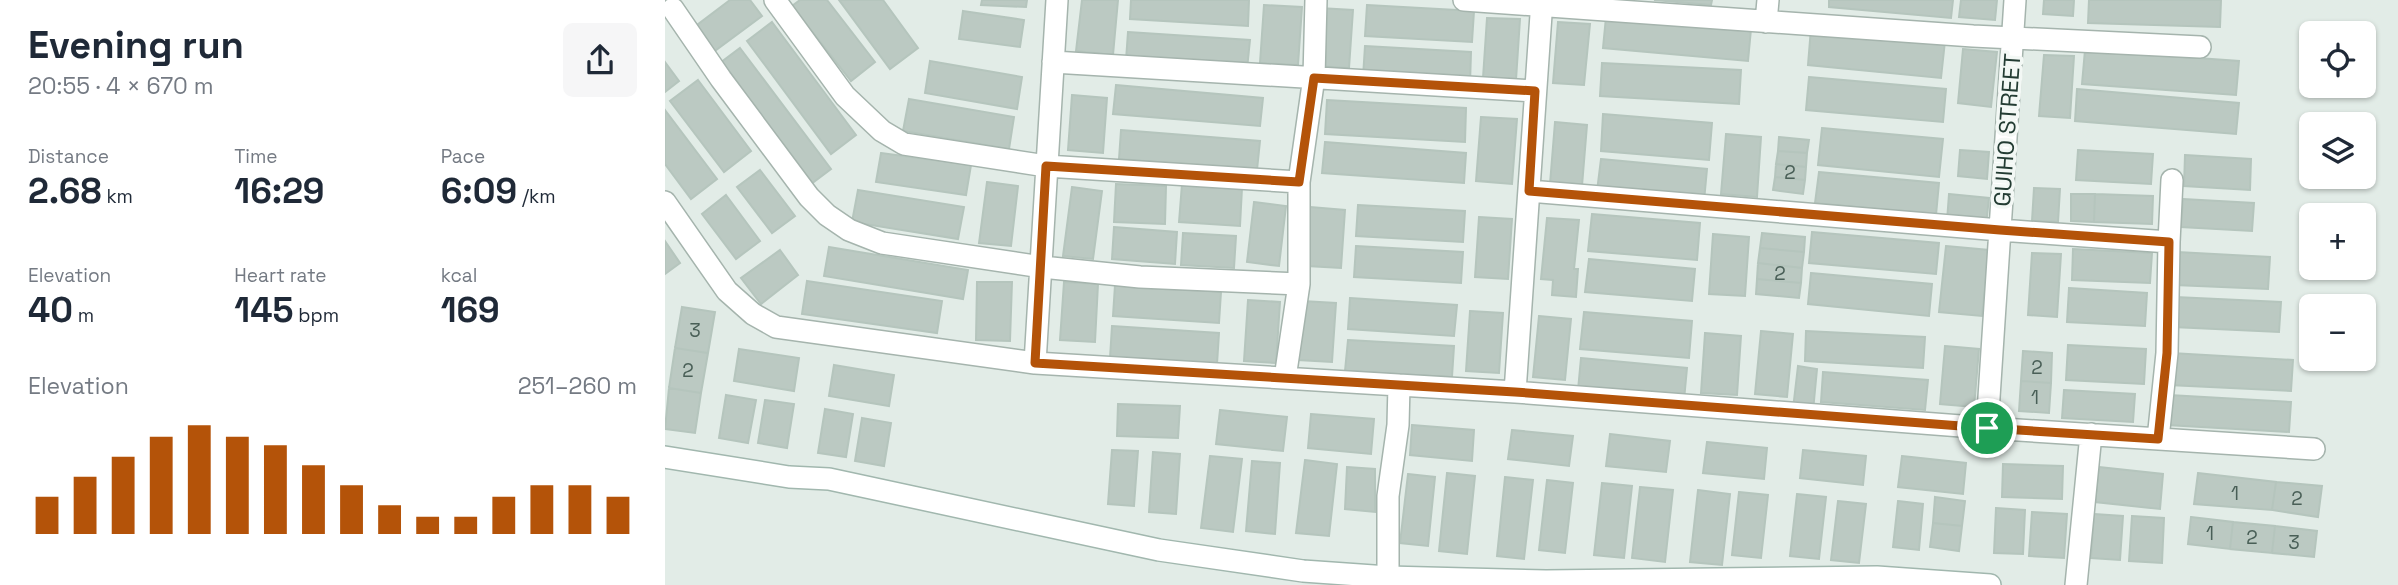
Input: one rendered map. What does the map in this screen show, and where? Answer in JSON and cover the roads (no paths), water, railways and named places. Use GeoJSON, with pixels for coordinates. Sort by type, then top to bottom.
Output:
{"type":"FeatureCollection","features":[{"type":"Feature","properties":{"kind":"street"},"geometry":{"type":"LineString","coordinates":[[775,0],[845,96],[882,131],[904,144],[1046,166],[1299,182]]}},
{"type":"Feature","properties":{"kind":"street"},"geometry":{"type":"LineString","coordinates":[[1035,363],[1057,0]]}},
{"type":"Feature","properties":{"kind":"street"},"geometry":{"type":"LineString","coordinates":[[1285,378],[1299,284],[1299,182],[1314,78],[1315,0]]}},
{"type":"Feature","properties":{"kind":"street"},"geometry":{"type":"LineString","coordinates":[[1464,0],[1541,3],[1766,22],[2013,38],[2200,47]]}},
{"type":"Feature","properties":{"kind":"street"},"geometry":{"type":"LineString","coordinates":[[1766,22],[1768,0]]}},
{"type":"Feature","properties":{"kind":"street","name":"GUIHO STREET"},"geometry":{"type":"LineString","coordinates":[[1987,428],[2015,0]]}},
{"type":"Feature","properties":{"kind":"street"},"geometry":{"type":"LineString","coordinates":[[1515,392],[1541,3]]}},
{"type":"Feature","properties":{"kind":"street"},"geometry":{"type":"LineString","coordinates":[[674,8],[809,197],[827,215],[849,230],[882,243],[1042,267],[1140,277],[1299,284]]}},
{"type":"Feature","properties":{"kind":"street"},"geometry":{"type":"LineString","coordinates":[[1053,62],[1535,91]]}},
{"type":"Feature","properties":{"kind":"street"},"geometry":{"type":"LineString","coordinates":[[2158,439],[2167,353],[2172,180]]}},
{"type":"Feature","properties":{"kind":"street"},"geometry":{"type":"LineString","coordinates":[[1529,191],[2169,242]]}},
{"type":"Feature","properties":{"kind":"street"},"geometry":{"type":"LineString","coordinates":[[665,202],[727,291],[753,314],[776,327],[1035,363],[1399,384],[1987,428],[2314,449]]}},
{"type":"Feature","properties":{"kind":"street"},"geometry":{"type":"LineString","coordinates":[[1388,577],[1388,496],[1398,425],[1399,384]]}},
{"type":"Feature","properties":{"kind":"street"},"geometry":{"type":"LineString","coordinates":[[2076,585],[2091,434]]}},
{"type":"Feature","properties":{"kind":"street"},"geometry":{"type":"LineString","coordinates":[[665,457],[789,477],[829,479],[1159,551],[1303,571],[1388,577],[1546,581],[1876,581],[1990,585]]}}]}
